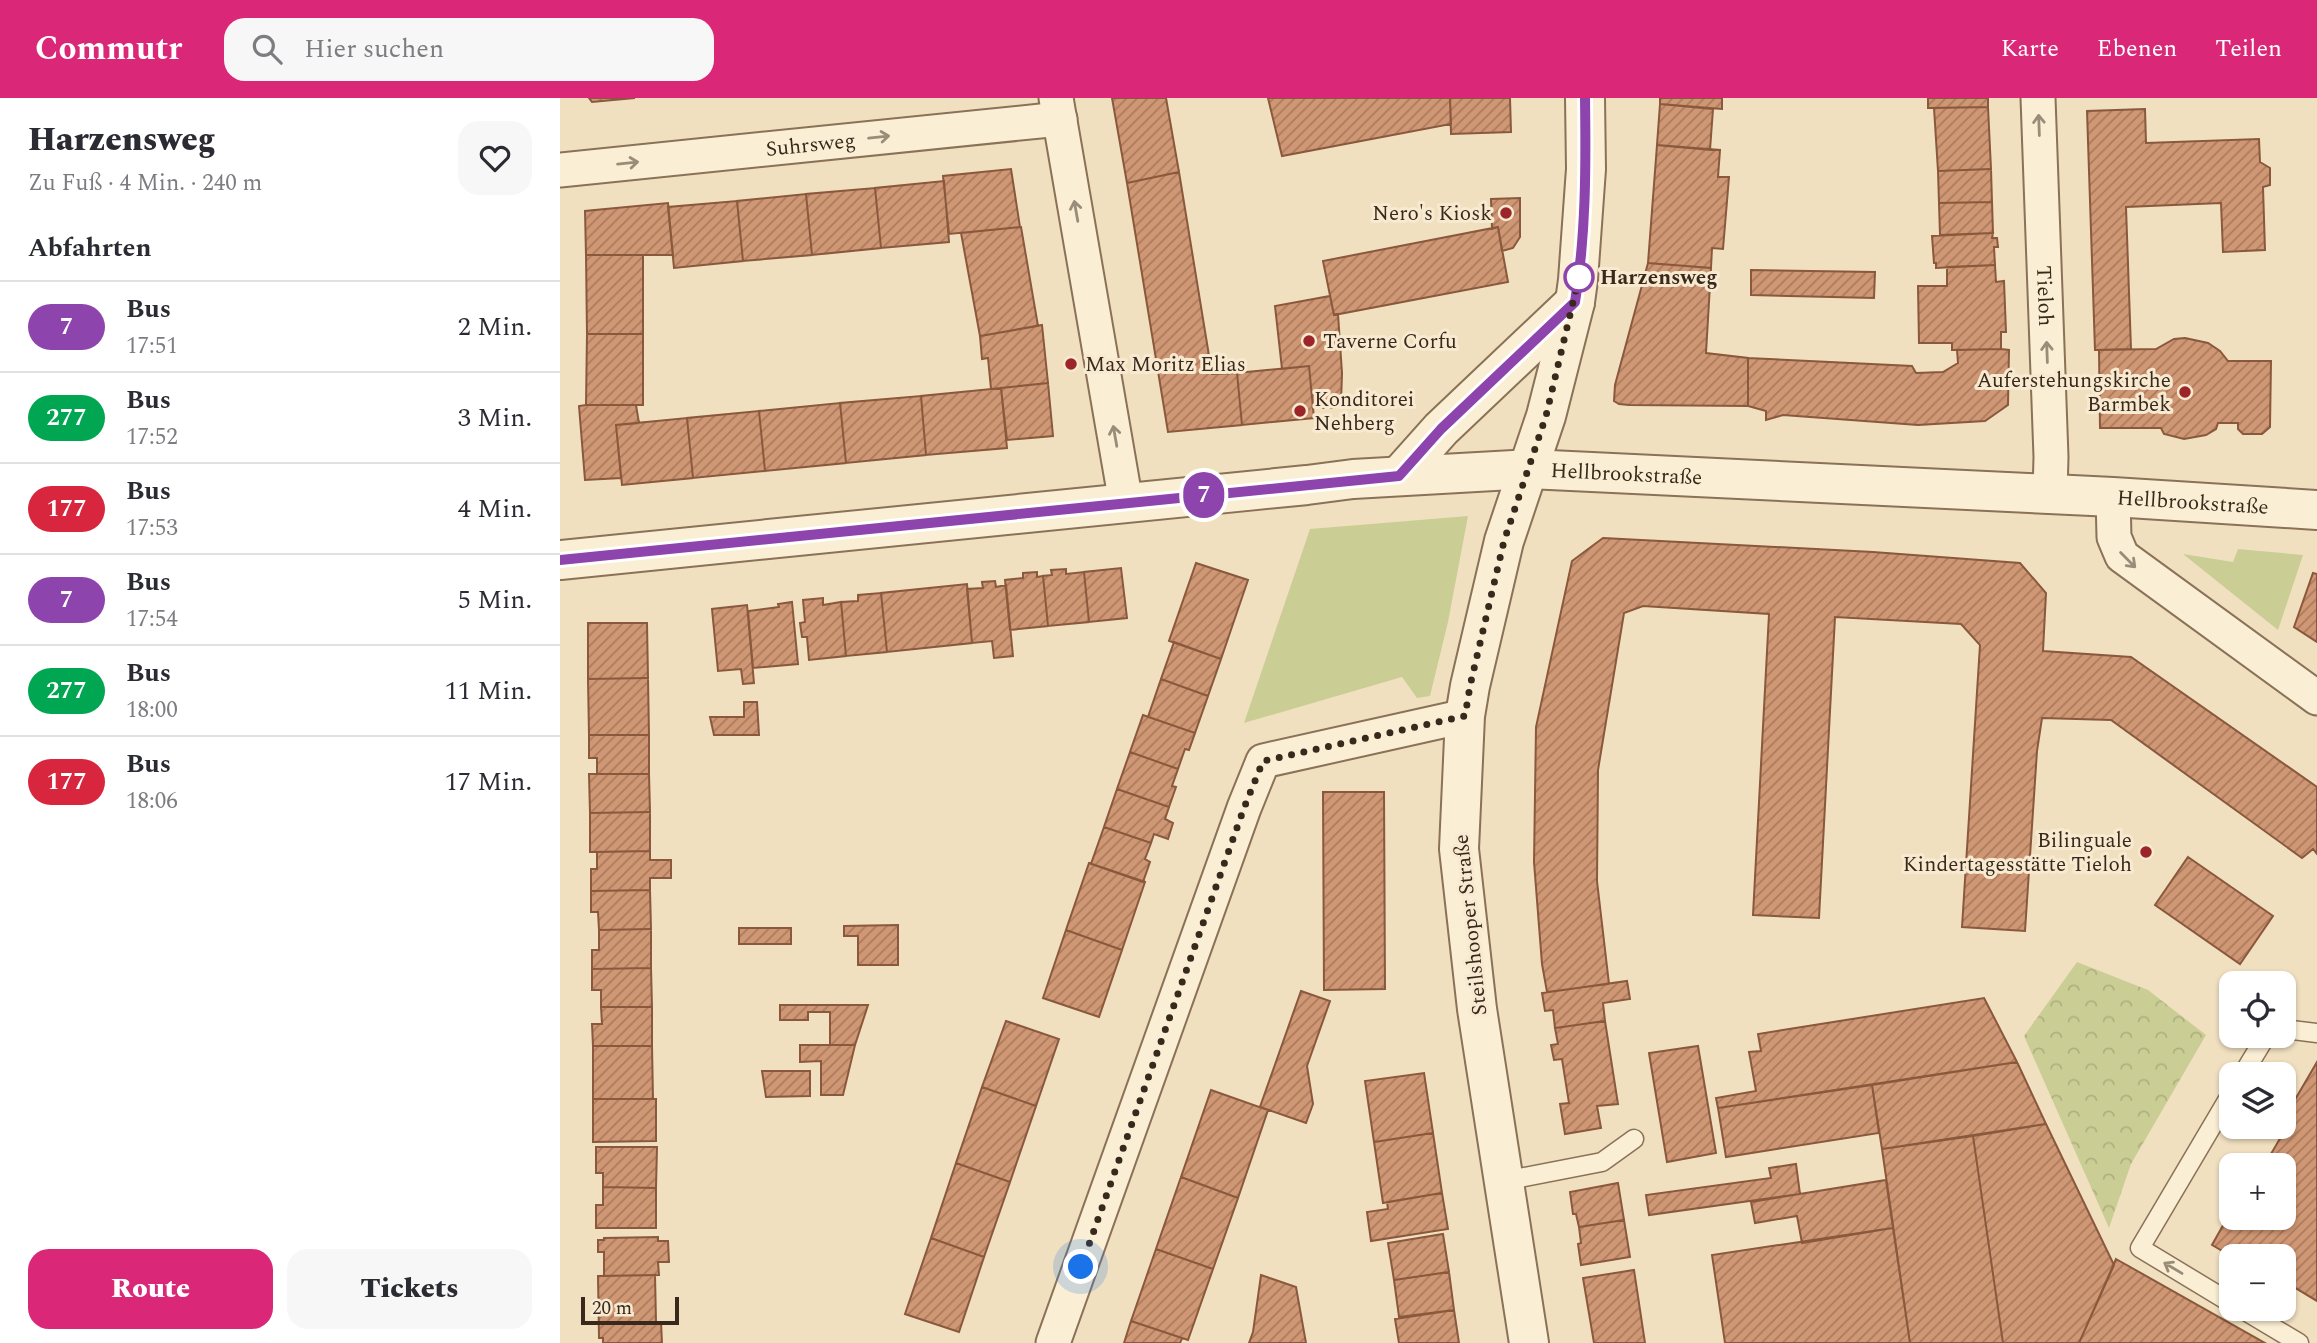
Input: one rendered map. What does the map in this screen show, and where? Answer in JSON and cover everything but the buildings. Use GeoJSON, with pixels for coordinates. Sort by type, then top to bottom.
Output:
{"type":"FeatureCollection","features":[{"type":"Feature","properties":{"kind":"street","name":"Steilshooper Straße"},"geometry":{"type":"LineString","coordinates":[[1530,1343],[1476,1000],[1459,849],[1465,716],[1470,686],[1504,541],[1546,416],[1575,302],[1586,169],[1585,98]]}},
{"type":"Feature","properties":{"kind":"street","name":"Tieloh"},"geometry":{"type":"LineString","coordinates":[[2038,98],[2052,457],[2049,494]]}},
{"type":"Feature","properties":{"kind":"street"},"geometry":{"type":"LineString","coordinates":[[1058,108],[1126,503]]}},
{"type":"Feature","properties":{"kind":"street","name":"Suhrsweg"},"geometry":{"type":"LineString","coordinates":[[560,170],[1058,108]]}},
{"type":"Feature","properties":{"kind":"street"},"geometry":{"type":"LineString","coordinates":[[1399,476],[1441,429],[1575,302]]}},
{"type":"Feature","properties":{"kind":"street","name":"Hellbrookstraße"},"geometry":{"type":"LineString","coordinates":[[560,559],[1399,476],[1530,469],[2113,497],[2317,510]]}},
{"type":"Feature","properties":{"kind":"street"},"geometry":{"type":"LineString","coordinates":[[2113,497],[2114,537],[2122,556],[2317,698]]}},
{"type":"Feature","properties":{"kind":"street"},"geometry":{"type":"LineString","coordinates":[[1053,1343],[1263,761],[1465,716]]}},
{"type":"Feature","properties":{"kind":"lane"},"geometry":{"type":"LineString","coordinates":[[2296,1030],[2317,1033]]}},
{"type":"Feature","properties":{"kind":"lane"},"geometry":{"type":"LineString","coordinates":[[2219,1114],[2140,1248],[2219,1296]]}},
{"type":"Feature","properties":{"kind":"lane"},"geometry":{"type":"LineString","coordinates":[[1504,1181],[1602,1162],[1634,1139]]}},
{"type":"Feature","properties":{"kind":"lane"},"geometry":{"type":"LineString","coordinates":[[2262,1321],[2298,1343]]}},
{"type":"Feature","properties":{"kind":"green space"},"geometry":{"type":"Polygon","coordinates":[[[1468,516],[1448,622],[1430,696],[1417,698],[1402,677],[1244,723],[1310,529],[1468,516]]]}},
{"type":"Feature","properties":{"kind":"green space"},"geometry":{"type":"Polygon","coordinates":[[[2238,549],[2303,555],[2278,630],[2183,554],[2233,562],[2238,549]]]}},
{"type":"Feature","properties":{"kind":"green space"},"geometry":{"type":"Polygon","coordinates":[[[2077,962],[2148,990],[2206,1035],[2131,1164],[2109,1228],[2024,1036],[2077,962]]]}},
{"type":"Feature","properties":{"kind":"bus line","name":"7"},"geometry":{"type":"LineString","coordinates":[[560,560],[1399,476],[1441,429],[1575,302],[1586,169],[1585,98]]}},
{"type":"Feature","properties":{"kind":"place","name":"Nero's Kiosk"},"geometry":{"type":"Point","coordinates":[1506,213]}},
{"type":"Feature","properties":{"kind":"place","name":"Harzensweg"},"geometry":{"type":"Point","coordinates":[1579,277]}},
{"type":"Feature","properties":{"kind":"place","name":"Taverne Corfu"},"geometry":{"type":"Point","coordinates":[1309,341]}},
{"type":"Feature","properties":{"kind":"place","name":"Max Moritz Elias"},"geometry":{"type":"Point","coordinates":[1071,364]}},
{"type":"Feature","properties":{"kind":"place","name":"Auferstehungskirche Barmbek"},"geometry":{"type":"Point","coordinates":[2185,392]}},
{"type":"Feature","properties":{"kind":"place","name":"Konditorei Nehberg"},"geometry":{"type":"Point","coordinates":[1300,411]}},
{"type":"Feature","properties":{"kind":"place","name":"Bilinguale Kindertagesstätte Tieloh"},"geometry":{"type":"Point","coordinates":[2146,852]}},
{"type":"Feature","properties":{"kind":"route"},"geometry":{"type":"LineString","coordinates":[[1081,1267],[1263,761],[1465,716],[1504,541],[1546,416],[1579,277]]}}]}
